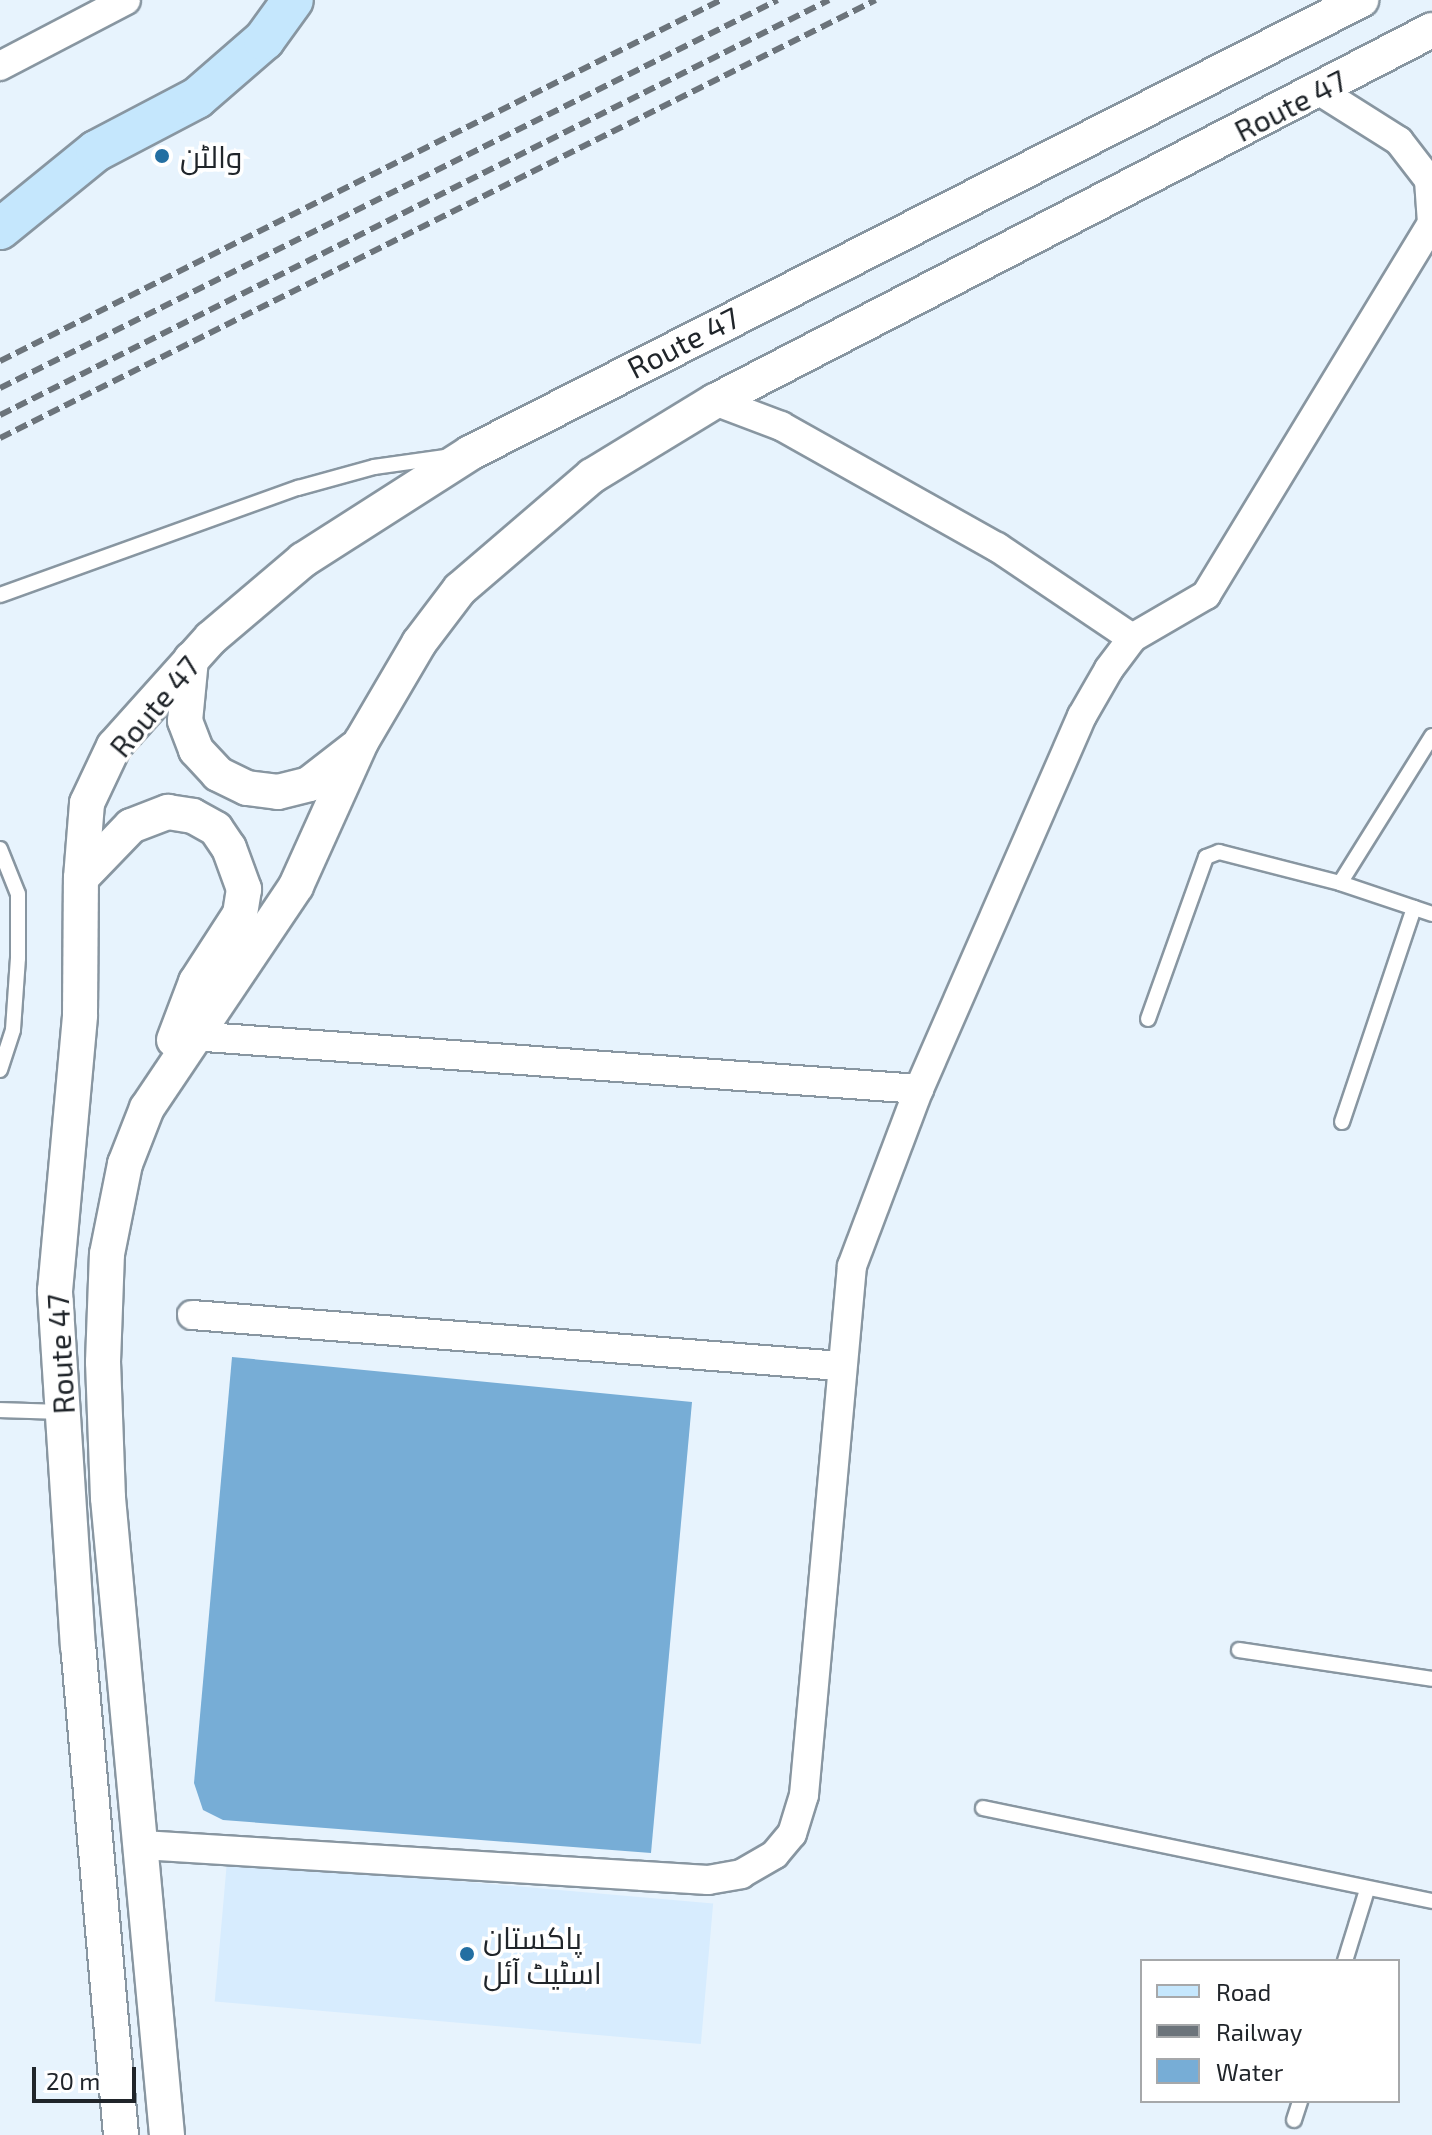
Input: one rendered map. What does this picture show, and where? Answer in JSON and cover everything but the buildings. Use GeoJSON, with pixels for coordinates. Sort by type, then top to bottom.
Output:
{"type":"FeatureCollection","features":[{"type":"Feature","properties":{"kind":"main road"},"geometry":{"type":"LineString","coordinates":[[0,229],[96,151],[197,98],[264,40],[293,0]]}},
{"type":"Feature","properties":{"kind":"street"},"geometry":{"type":"LineString","coordinates":[[0,66],[126,0]]}},
{"type":"Feature","properties":{"kind":"street","name":"Route 47"},"geometry":{"type":"LineString","coordinates":[[121,2135],[78,1648],[55,1291],[80,1015],[81,878],[87,803],[114,746],[191,659],[303,560],[470,453],[1361,0]]}},
{"type":"Feature","properties":{"kind":"street","name":"Route 47"},"geometry":{"type":"LineString","coordinates":[[167,2135],[108,1498],[103,1362],[107,1254],[125,1164],[147,1108],[192,1036],[296,886],[361,742],[419,643],[460,589],[592,476],[715,401],[1320,91],[1432,30]]}},
{"type":"Feature","properties":{"kind":"street"},"geometry":{"type":"LineString","coordinates":[[142,1845],[708,1880],[741,1874],[775,1854],[792,1834],[804,1795],[840,1366],[852,1266],[919,1089],[1082,716],[1132,638],[1206,595],[1432,223],[1429,180],[1399,141],[1320,91]]}},
{"type":"Feature","properties":{"kind":"street"},"geometry":{"type":"LineString","coordinates":[[715,401],[781,426],[970,532],[1132,638]]}},
{"type":"Feature","properties":{"kind":"street"},"geometry":{"type":"LineString","coordinates":[[191,659],[184,688],[185,721],[196,750],[218,774],[247,788],[278,792],[309,784],[361,742]]}},
{"type":"Feature","properties":{"kind":"street"},"geometry":{"type":"LineString","coordinates":[[81,878],[131,826],[168,812],[193,816],[216,829],[237,865],[244,889],[240,914],[196,982],[147,1108]]}},
{"type":"Feature","properties":{"kind":"street"},"geometry":{"type":"LineString","coordinates":[[192,1036],[919,1089]]}},
{"type":"Feature","properties":{"kind":"street"},"geometry":{"type":"LineString","coordinates":[[192,1315],[840,1366]]}},
{"type":"Feature","properties":{"kind":"lane"},"geometry":{"type":"LineString","coordinates":[[0,595],[298,488],[374,467],[470,453]]}},
{"type":"Feature","properties":{"kind":"lane"},"geometry":{"type":"LineString","coordinates":[[1340,883],[1432,736]]}},
{"type":"Feature","properties":{"kind":"lane"},"geometry":{"type":"LineString","coordinates":[[0,849],[18,894],[18,958],[13,1030],[0,1070]]}},
{"type":"Feature","properties":{"kind":"lane"},"geometry":{"type":"LineString","coordinates":[[1148,1019],[1206,857],[1219,852],[1340,883],[1432,914]]}},
{"type":"Feature","properties":{"kind":"lane"},"geometry":{"type":"LineString","coordinates":[[1342,1122],[1414,908]]}},
{"type":"Feature","properties":{"kind":"lane"},"geometry":{"type":"LineString","coordinates":[[0,1410],[63,1412]]}},
{"type":"Feature","properties":{"kind":"lane"},"geometry":{"type":"LineString","coordinates":[[1239,1650],[1432,1679]]}},
{"type":"Feature","properties":{"kind":"lane"},"geometry":{"type":"LineString","coordinates":[[983,1808],[1367,1890],[1432,1901]]}},
{"type":"Feature","properties":{"kind":"lane"},"geometry":{"type":"LineString","coordinates":[[1346,1959],[1367,1890]]}},
{"type":"Feature","properties":{"kind":"lane"},"geometry":{"type":"LineString","coordinates":[[1294,2120],[1299,2103]]}},
{"type":"Feature","properties":{"kind":"shaded area","name":"پاکستان اسٹیٹ آئل"},"geometry":{"type":"Polygon","coordinates":[[[227,1861],[713,1904],[701,2044],[215,2001],[227,1861]]]}},
{"type":"Feature","properties":{"kind":"water"},"geometry":{"type":"Polygon","coordinates":[[[232,1357],[692,1402],[651,1853],[223,1820],[203,1810],[194,1783],[232,1357]]]}},
{"type":"Feature","properties":{"kind":"railway"},"geometry":{"type":"LineString","coordinates":[[0,361],[721,0]]}},
{"type":"Feature","properties":{"kind":"railway"},"geometry":{"type":"LineString","coordinates":[[0,388],[778,0]]}},
{"type":"Feature","properties":{"kind":"railway"},"geometry":{"type":"LineString","coordinates":[[0,415],[829,0]]}},
{"type":"Feature","properties":{"kind":"railway"},"geometry":{"type":"LineString","coordinates":[[0,438],[876,0]]}},
{"type":"Feature","properties":{"kind":"place","name":"والٹن"},"geometry":{"type":"Point","coordinates":[162,156]}},
{"type":"Feature","properties":{"kind":"place","name":"پاکستان اسٹیٹ آئل"},"geometry":{"type":"Point","coordinates":[467,1954]}}]}
